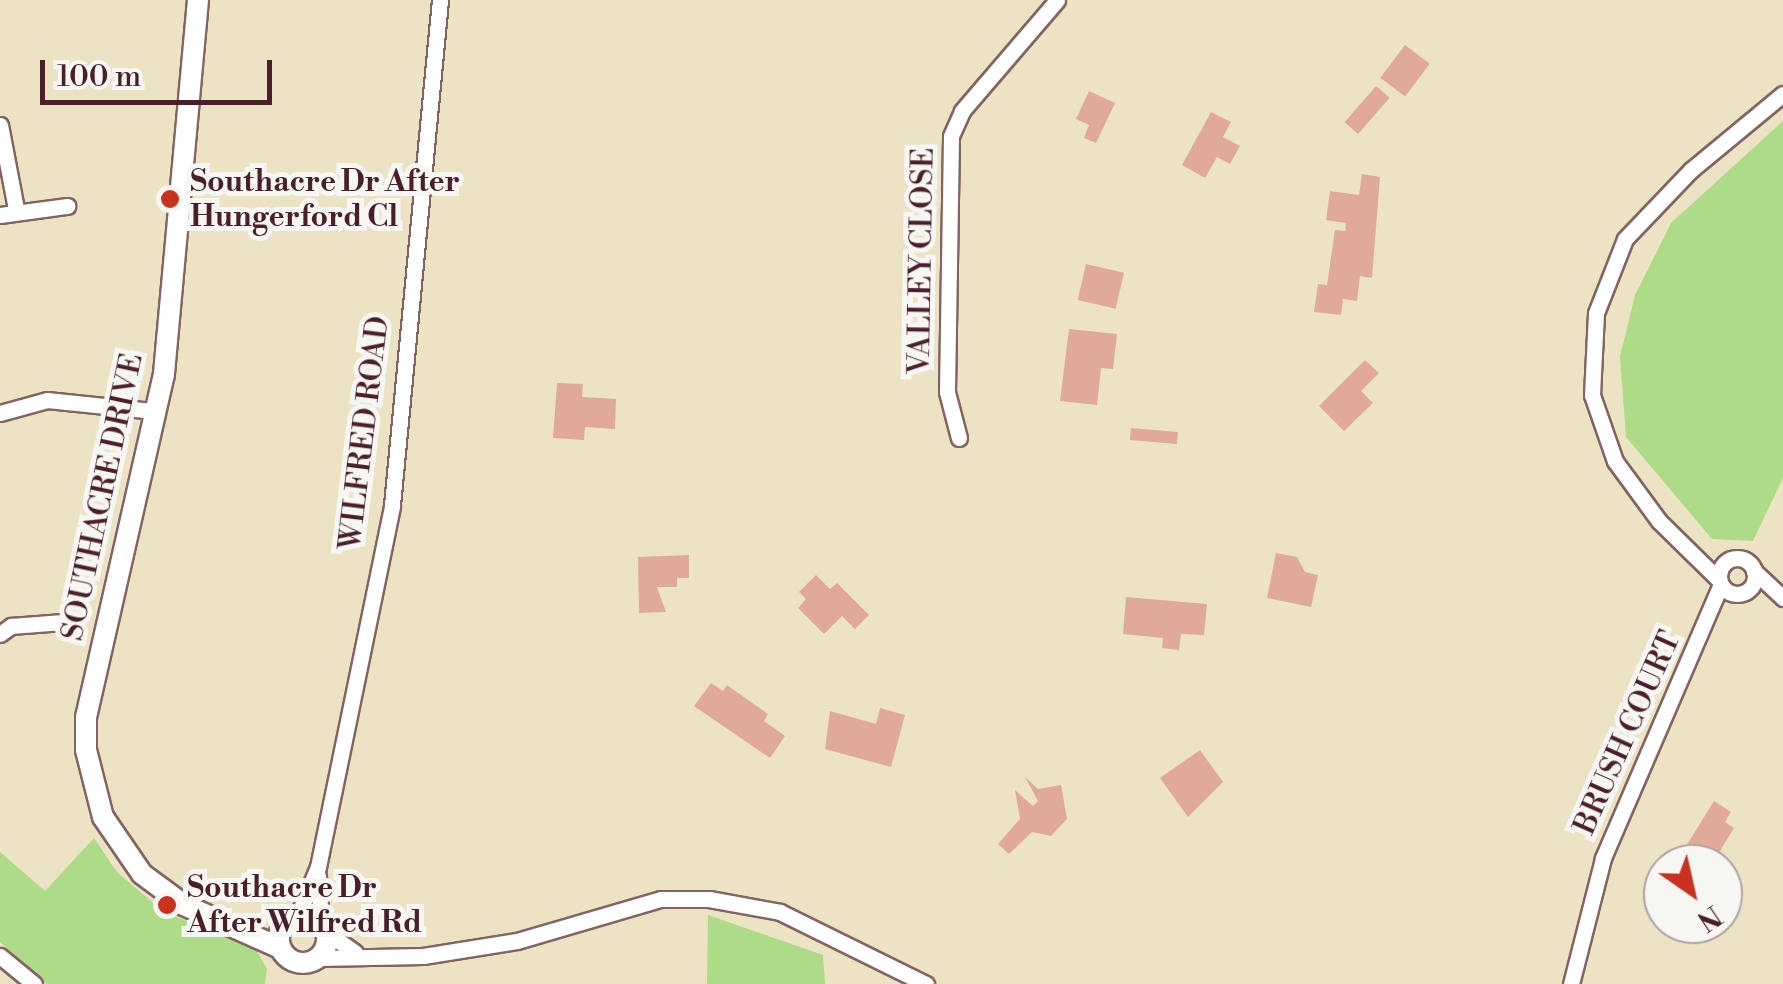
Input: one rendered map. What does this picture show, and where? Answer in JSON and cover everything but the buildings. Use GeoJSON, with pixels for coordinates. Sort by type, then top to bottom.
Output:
{"type":"FeatureCollection","features":[{"type":"Feature","properties":{"kind":"street","name":"SOUTHACRE DRIVE"},"geometry":{"type":"LineString","coordinates":[[198,0],[168,340],[86,717],[90,779],[103,818],[142,874],[184,905],[246,929],[284,953]]}},
{"type":"Feature","properties":{"kind":"street","name":"WILFRED ROAD"},"geometry":{"type":"LineString","coordinates":[[288,984],[284,953],[292,918],[318,867],[392,506],[440,0]]}},
{"type":"Feature","properties":{"kind":"street","name":"VALLEY CLOSE"},"geometry":{"type":"LineString","coordinates":[[960,438],[947,392],[950,136],[962,110],[1056,0]]}},
{"type":"Feature","properties":{"kind":"street"},"geometry":{"type":"LineString","coordinates":[[1783,94],[1691,170],[1625,239],[1596,313],[1592,395],[1615,461],[1658,522],[1690,547],[1720,582],[1741,592],[1783,601]]}},
{"type":"Feature","properties":{"kind":"street"},"geometry":{"type":"LineString","coordinates":[[0,126],[8,212],[68,206]]}},
{"type":"Feature","properties":{"kind":"street"},"geometry":{"type":"LineString","coordinates":[[0,412],[47,400],[154,411]]}},
{"type":"Feature","properties":{"kind":"street"},"geometry":{"type":"LineString","coordinates":[[1690,547],[1734,558],[1754,570],[1783,601]]}},
{"type":"Feature","properties":{"kind":"street","name":"BRUSH COURT"},"geometry":{"type":"LineString","coordinates":[[1571,984],[1602,858],[1678,675],[1708,622],[1722,566],[1734,558]]}},
{"type":"Feature","properties":{"kind":"street"},"geometry":{"type":"LineString","coordinates":[[1741,592],[1754,570]]}},
{"type":"Feature","properties":{"kind":"street","name":"BRUSH COURT"},"geometry":{"type":"LineString","coordinates":[[1708,622],[1741,592]]}},
{"type":"Feature","properties":{"kind":"street"},"geometry":{"type":"LineString","coordinates":[[0,634],[10,626],[63,622]]}},
{"type":"Feature","properties":{"kind":"street","name":"WILFRED ROAD"},"geometry":{"type":"LineString","coordinates":[[300,984],[314,960],[324,927],[318,867]]}},
{"type":"Feature","properties":{"kind":"street"},"geometry":{"type":"LineString","coordinates":[[284,953],[314,960],[355,952],[423,956],[518,941],[661,899],[709,899],[780,912],[926,984]]}},
{"type":"Feature","properties":{"kind":"street"},"geometry":{"type":"LineString","coordinates":[[246,929],[292,918],[324,927],[355,952]]}},
{"type":"Feature","properties":{"kind":"street"},"geometry":{"type":"LineString","coordinates":[[0,956],[34,984]]}},
{"type":"Feature","properties":{"kind":"green space"},"geometry":{"type":"Polygon","coordinates":[[[1783,121],[1783,478],[1753,541],[1712,539],[1626,437],[1620,357],[1635,295],[1671,223],[1783,121]]]}},
{"type":"Feature","properties":{"kind":"green space"},"geometry":{"type":"Polygon","coordinates":[[[94,838],[117,872],[164,912],[255,948],[267,969],[265,984],[47,984],[0,942],[0,852],[45,891],[94,838]]]}},
{"type":"Feature","properties":{"kind":"green space"},"geometry":{"type":"Polygon","coordinates":[[[708,915],[823,955],[825,984],[707,984],[708,915]]]}},
{"type":"Feature","properties":{"kind":"place","name":"Southacre Dr After Hungerford Cl"},"geometry":{"type":"Point","coordinates":[170,199]}},
{"type":"Feature","properties":{"kind":"place","name":"Southacre Dr After Wilfred Rd"},"geometry":{"type":"Point","coordinates":[167,905]}}]}
